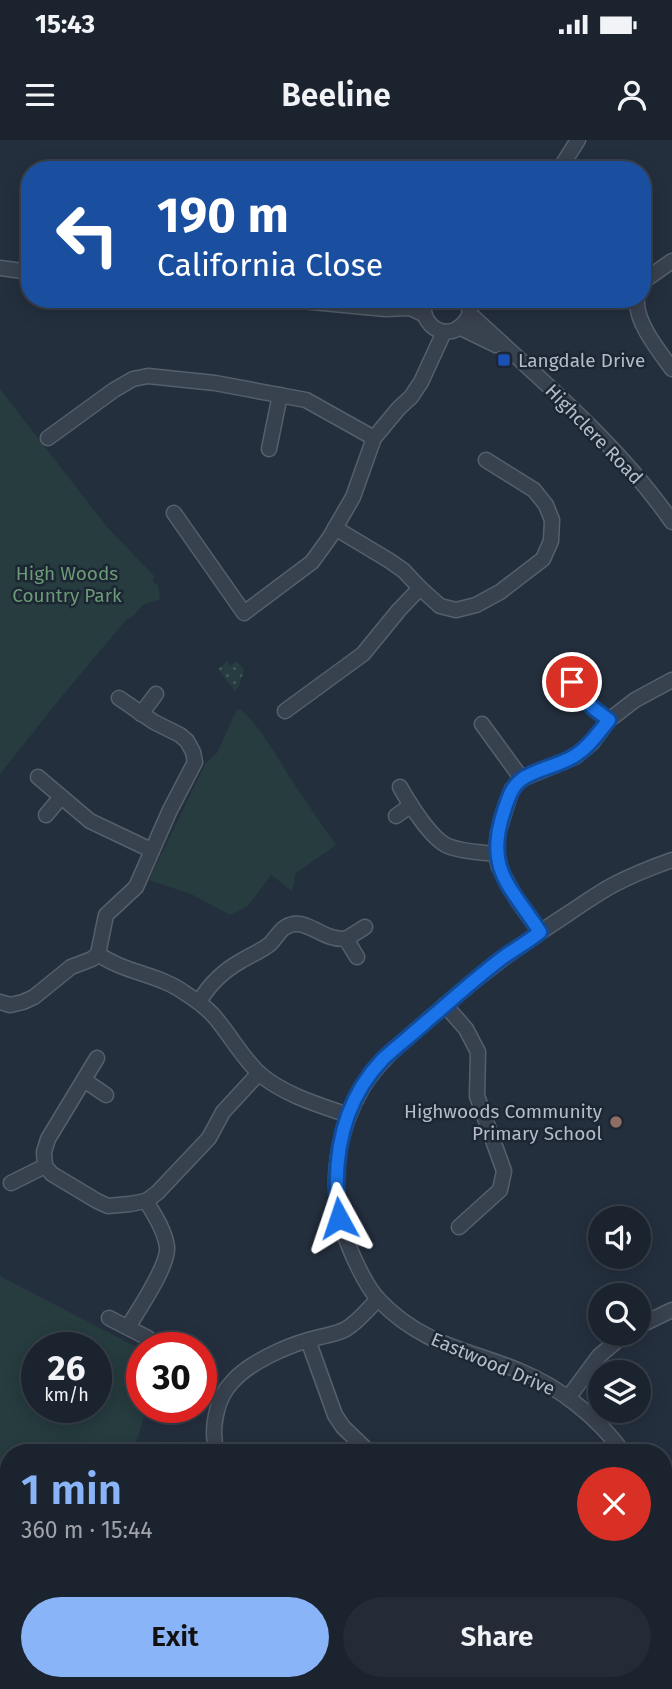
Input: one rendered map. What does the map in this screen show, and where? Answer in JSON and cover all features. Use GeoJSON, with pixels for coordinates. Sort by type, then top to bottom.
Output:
{"type":"FeatureCollection","features":[{"type":"Feature","properties":{"kind":"street"},"geometry":{"type":"LineString","coordinates":[[565,161],[578,140]]}},
{"type":"Feature","properties":{"kind":"street"},"geometry":{"type":"LineString","coordinates":[[651,276],[672,261]]}},
{"type":"Feature","properties":{"kind":"street"},"geometry":{"type":"LineString","coordinates":[[0,268],[21,271]]}},
{"type":"Feature","properties":{"kind":"street"},"geometry":{"type":"LineString","coordinates":[[375,308],[410,308],[426,312],[435,329],[444,332],[459,327],[466,308]]}},
{"type":"Feature","properties":{"kind":"street","name":"Highclere Road"},"geometry":{"type":"LineString","coordinates":[[472,308],[510,351],[609,446],[645,486],[672,522]]}},
{"type":"Feature","properties":{"kind":"street"},"geometry":{"type":"LineString","coordinates":[[637,308],[645,329],[672,369]]}},
{"type":"Feature","properties":{"kind":"street"},"geometry":{"type":"LineString","coordinates":[[426,312],[433,357]]}},
{"type":"Feature","properties":{"kind":"street","name":"Highclere Road"},"geometry":{"type":"LineString","coordinates":[[459,327],[510,351]]}},
{"type":"Feature","properties":{"kind":"street"},"geometry":{"type":"LineString","coordinates":[[174,513],[244,613],[312,562],[353,497],[374,438],[421,383],[444,332]]}},
{"type":"Feature","properties":{"kind":"street"},"geometry":{"type":"LineString","coordinates":[[48,438],[114,390],[133,379],[148,376],[215,383],[306,400],[374,438]]}},
{"type":"Feature","properties":{"kind":"street"},"geometry":{"type":"LineString","coordinates":[[268,449],[280,394]]}},
{"type":"Feature","properties":{"kind":"street"},"geometry":{"type":"LineString","coordinates":[[335,528],[404,571],[440,606],[456,610],[476,605],[500,592],[543,559],[551,541],[552,520],[546,505],[534,490],[486,460]]}},
{"type":"Feature","properties":{"kind":"street"},"geometry":{"type":"LineString","coordinates":[[285,711],[363,654],[420,589]]}},
{"type":"Feature","properties":{"kind":"street"},"geometry":{"type":"LineString","coordinates":[[540,932],[506,883],[496,854],[498,833],[512,789],[522,779],[575,757],[592,743],[609,720],[635,700],[672,680]]}},
{"type":"Feature","properties":{"kind":"street"},"geometry":{"type":"LineString","coordinates":[[572,682],[593,708],[609,720]]}},
{"type":"Feature","properties":{"kind":"street"},"geometry":{"type":"LineString","coordinates":[[141,714],[156,694]]}},
{"type":"Feature","properties":{"kind":"street"},"geometry":{"type":"LineString","coordinates":[[0,1002],[10,1005],[34,997],[71,967],[98,954],[106,915],[136,887],[195,762],[187,741],[180,735],[141,714],[119,698]]}},
{"type":"Feature","properties":{"kind":"street"},"geometry":{"type":"LineString","coordinates":[[482,724],[522,779]]}},
{"type":"Feature","properties":{"kind":"street"},"geometry":{"type":"LineString","coordinates":[[38,777],[90,821],[152,850]]}},
{"type":"Feature","properties":{"kind":"street"},"geometry":{"type":"LineString","coordinates":[[400,787],[425,825],[444,845],[496,854]]}},
{"type":"Feature","properties":{"kind":"street"},"geometry":{"type":"LineString","coordinates":[[46,815],[61,797]]}},
{"type":"Feature","properties":{"kind":"street"},"geometry":{"type":"LineString","coordinates":[[396,816],[411,805]]}},
{"type":"Feature","properties":{"kind":"street","name":"Eastwood Drive"},"geometry":{"type":"LineString","coordinates":[[616,1444],[599,1423],[568,1398],[519,1371],[434,1340],[411,1327],[378,1299],[358,1267],[339,1218],[337,1164],[348,1115],[363,1086],[382,1060],[445,1005],[540,932],[613,885],[672,860]]}},
{"type":"Feature","properties":{"kind":"street"},"geometry":{"type":"LineString","coordinates":[[199,1002],[227,969],[270,943],[281,929],[293,924],[306,924],[328,937],[346,939],[365,927]]}},
{"type":"Feature","properties":{"kind":"street"},"geometry":{"type":"LineString","coordinates":[[346,939],[357,957]]}},
{"type":"Feature","properties":{"kind":"street"},"geometry":{"type":"LineString","coordinates":[[98,954],[125,969],[167,983],[199,1002],[216,1018],[259,1073],[302,1098],[348,1115]]}},
{"type":"Feature","properties":{"kind":"street"},"geometry":{"type":"LineString","coordinates":[[445,1005],[466,1029],[478,1052],[477,1096],[504,1171],[500,1190],[459,1227]]}},
{"type":"Feature","properties":{"kind":"street"},"geometry":{"type":"LineString","coordinates":[[97,1058],[48,1139],[44,1152],[45,1166],[52,1174],[108,1206],[146,1201],[157,1193],[209,1138],[223,1112],[259,1073]]}},
{"type":"Feature","properties":{"kind":"street"},"geometry":{"type":"LineString","coordinates":[[84,1080],[106,1095]]}},
{"type":"Feature","properties":{"kind":"street"},"geometry":{"type":"LineString","coordinates":[[11,1183],[45,1166]]}},
{"type":"Feature","properties":{"kind":"street"},"geometry":{"type":"LineString","coordinates":[[128,1327],[159,1274],[167,1248],[164,1233],[146,1201]]}},
{"type":"Feature","properties":{"kind":"street"},"geometry":{"type":"LineString","coordinates":[[214,1444],[219,1403],[233,1380],[255,1364],[308,1340],[345,1329],[378,1299]]}},
{"type":"Feature","properties":{"kind":"street"},"geometry":{"type":"LineString","coordinates":[[651,1320],[672,1310]]}},
{"type":"Feature","properties":{"kind":"street"},"geometry":{"type":"LineString","coordinates":[[109,1318],[137,1332]]}},
{"type":"Feature","properties":{"kind":"street"},"geometry":{"type":"LineString","coordinates":[[308,1340],[335,1415],[361,1444]]}},
{"type":"Feature","properties":{"kind":"street"},"geometry":{"type":"LineString","coordinates":[[568,1398],[599,1356],[611,1346]]}},
{"type":"Feature","properties":{"kind":"green space","name":"High Woods Country Park"},"geometry":{"type":"Polygon","coordinates":[[[0,389],[107,527],[154,576],[153,582],[158,585],[160,599],[143,605],[126,620],[0,774],[0,389]]]}},
{"type":"Feature","properties":{"kind":"green space"},"geometry":{"type":"Polygon","coordinates":[[[237,661],[244,670],[235,691],[218,669],[227,662],[230,666],[237,661]]]}},
{"type":"Feature","properties":{"kind":"green space"},"geometry":{"type":"Polygon","coordinates":[[[240,709],[261,732],[336,845],[296,873],[292,891],[271,875],[248,906],[230,915],[193,895],[149,880],[205,764],[217,753],[236,711],[240,709]]]}},
{"type":"Feature","properties":{"kind":"green space"},"geometry":{"type":"Polygon","coordinates":[[[0,1276],[107,1332],[21,1332],[21,1423],[112,1423],[112,1334],[126,1342],[126,1423],[142,1423],[135,1444],[0,1444],[0,1276]]]}},
{"type":"Feature","properties":{"kind":"place","name":"Langdale Drive"},"geometry":{"type":"Point","coordinates":[504,360]}},
{"type":"Feature","properties":{"kind":"place","name":"Highwoods Community Primary School"},"geometry":{"type":"Point","coordinates":[616,1122]}},
{"type":"Feature","properties":{"kind":"route"},"geometry":{"type":"LineString","coordinates":[[339,1218],[336,1178],[342,1133],[363,1086],[382,1060],[445,1005],[540,932],[506,883],[499,867],[496,854],[498,833],[512,789],[522,779],[575,757],[592,743],[609,720],[593,708],[572,682]]}}]}
